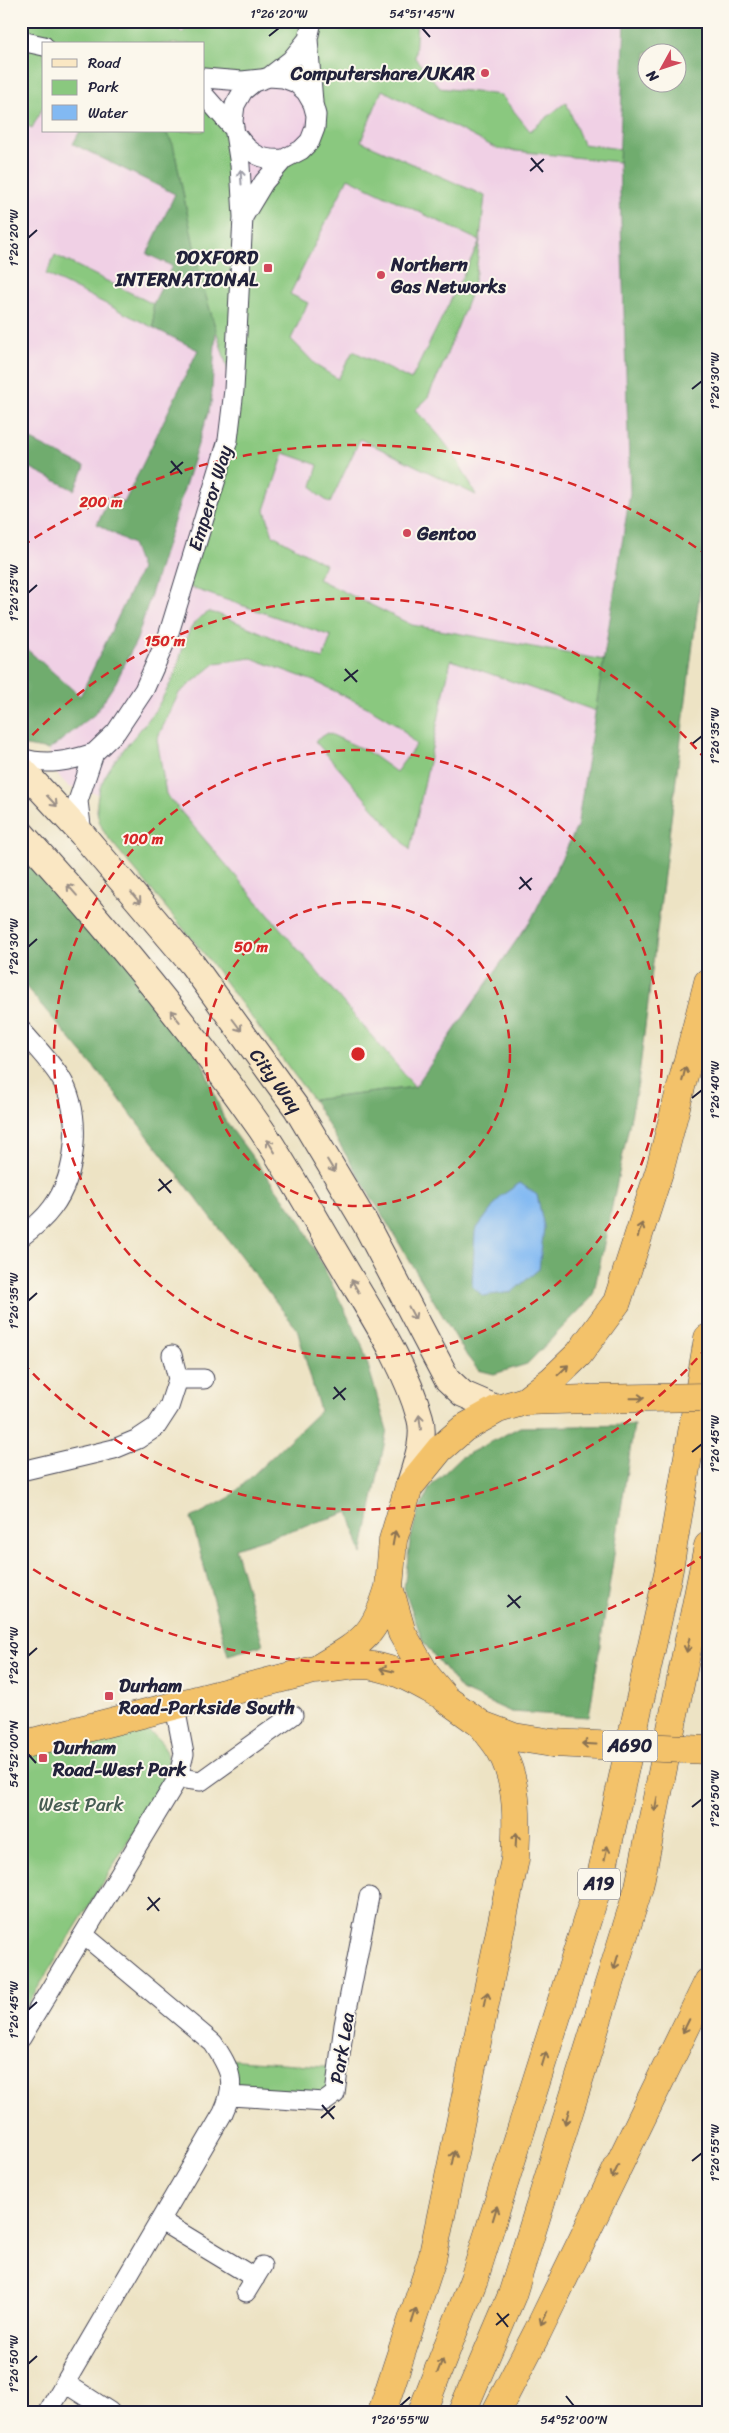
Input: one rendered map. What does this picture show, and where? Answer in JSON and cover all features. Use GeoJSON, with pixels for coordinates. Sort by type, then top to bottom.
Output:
{"type":"FeatureCollection","features":[{"type":"Feature","properties":{"kind":"highway"},"geometry":{"type":"LineString","coordinates":[[525,1401],[552,1380],[580,1354],[617,1302],[660,1169],[708,982]]}},
{"type":"Feature","properties":{"kind":"highway","name":"A19"},"geometry":{"type":"LineString","coordinates":[[422,2412],[474,2279],[601,1876],[668,1569],[708,1338]]}},
{"type":"Feature","properties":{"kind":"highway","name":"A690"},"geometry":{"type":"LineString","coordinates":[[314,1670],[356,1646],[366,1636],[381,1614],[389,1587],[393,1540],[409,1487],[440,1449],[458,1433],[498,1409],[525,1401],[708,1397]]}},
{"type":"Feature","properties":{"kind":"highway","name":"A19"},"geometry":{"type":"LineString","coordinates":[[462,2412],[512,2295],[639,1887],[708,1546]]}},
{"type":"Feature","properties":{"kind":"highway"},"geometry":{"type":"LineString","coordinates":[[389,1587],[402,1633],[411,1652],[446,1699]]}},
{"type":"Feature","properties":{"kind":"highway","name":"A690"},"geometry":{"type":"LineString","coordinates":[[21,1745],[314,1670],[362,1665],[391,1670],[417,1681],[482,1725],[514,1737],[552,1742],[708,1750]]}},
{"type":"Feature","properties":{"kind":"highway"},"geometry":{"type":"LineString","coordinates":[[382,2412],[432,2259],[515,1859],[518,1816],[512,1780],[502,1753],[482,1725]]}},
{"type":"Feature","properties":{"kind":"highway"},"geometry":{"type":"LineString","coordinates":[[496,2412],[537,2333],[708,1982]]}},
{"type":"Feature","properties":{"kind":"main road","name":"City Way"},"geometry":{"type":"LineString","coordinates":[[21,768],[82,834],[192,964],[297,1110],[365,1223],[447,1379],[464,1394],[498,1409]]}},
{"type":"Feature","properties":{"kind":"main road"},"geometry":{"type":"LineString","coordinates":[[21,833],[116,941],[193,1039],[261,1130],[300,1194],[379,1328],[406,1381],[421,1419],[418,1455],[409,1487]]}},
{"type":"Feature","properties":{"kind":"street","name":"Emperor Way"},"geometry":{"type":"LineString","coordinates":[[21,758],[52,763],[73,760],[94,753],[116,732],[144,690],[168,636],[228,440],[234,390],[243,218],[233,121],[235,105],[243,91],[266,78],[291,60],[310,30]]}},
{"type":"Feature","properties":{"kind":"street","name":"Emperor Way"},"geometry":{"type":"LineString","coordinates":[[243,218],[264,182],[284,159],[301,150],[310,140],[315,128],[316,115],[313,104],[310,30]]}},
{"type":"Feature","properties":{"kind":"street"},"geometry":{"type":"LineString","coordinates":[[21,41],[42,46]]}},
{"type":"Feature","properties":{"kind":"street"},"geometry":{"type":"LineString","coordinates":[[205,78],[242,81],[283,78],[296,83],[306,92],[313,104]]}},
{"type":"Feature","properties":{"kind":"street"},"geometry":{"type":"LineString","coordinates":[[205,96],[246,149],[256,156],[270,160],[284,159]]}},
{"type":"Feature","properties":{"kind":"street","name":"Emperor Way"},"geometry":{"type":"LineString","coordinates":[[82,834],[78,801],[94,753]]}},
{"type":"Feature","properties":{"kind":"street"},"geometry":{"type":"LineString","coordinates":[[21,1030],[61,1078],[73,1109],[73,1148],[66,1181],[52,1208],[21,1237]]}},
{"type":"Feature","properties":{"kind":"street"},"geometry":{"type":"LineString","coordinates":[[21,1471],[114,1449],[138,1439],[156,1427],[169,1407],[178,1379],[172,1355]]}},
{"type":"Feature","properties":{"kind":"street"},"geometry":{"type":"LineString","coordinates":[[178,1379],[204,1379]]}},
{"type":"Feature","properties":{"kind":"street"},"geometry":{"type":"LineString","coordinates":[[21,2038],[178,1778],[184,1754],[175,1707]]}},
{"type":"Feature","properties":{"kind":"street"},"geometry":{"type":"LineString","coordinates":[[178,1778],[201,1780],[293,1715]]}},
{"type":"Feature","properties":{"kind":"street","name":"Park Lea"},"geometry":{"type":"LineString","coordinates":[[231,2096],[324,2102],[335,2094],[344,2025],[369,1897]]}},
{"type":"Feature","properties":{"kind":"street"},"geometry":{"type":"LineString","coordinates":[[48,2412],[223,2114],[231,2096],[231,2078],[224,2059],[213,2043],[84,1935]]}},
{"type":"Feature","properties":{"kind":"street"},"geometry":{"type":"LineString","coordinates":[[161,2221],[254,2279]]}},
{"type":"Feature","properties":{"kind":"street"},"geometry":{"type":"LineString","coordinates":[[65,2383],[110,2412]]}},
{"type":"Feature","properties":{"kind":"shaded area"},"geometry":{"type":"Polygon","coordinates":[[[21,21],[625,21],[619,162],[630,493],[577,827],[532,918],[415,1087],[313,1100],[206,956],[106,835],[96,810],[98,794],[69,787],[53,770],[49,750],[21,745],[21,21]]]}},
{"type":"Feature","properties":{"kind":"green space"},"geometry":{"type":"Polygon","coordinates":[[[21,21],[170,21],[182,33],[194,21],[417,21],[415,58],[440,88],[501,95],[530,131],[566,102],[583,144],[620,149],[619,162],[498,149],[382,90],[361,141],[485,196],[480,241],[348,178],[290,294],[308,303],[291,339],[317,366],[338,379],[353,351],[411,380],[480,242],[476,273],[469,298],[427,399],[415,410],[435,430],[450,449],[476,495],[360,439],[330,503],[317,494],[312,486],[318,465],[284,453],[265,510],[273,535],[325,564],[318,579],[412,625],[604,660],[596,711],[451,660],[410,850],[315,741],[328,733],[367,751],[396,772],[416,745],[399,726],[369,708],[316,682],[251,658],[216,663],[179,693],[157,739],[166,794],[415,1087],[313,1100],[206,956],[106,835],[99,821],[97,811],[98,795],[108,771],[159,704],[173,677],[188,635],[194,623],[199,619],[209,612],[218,614],[323,659],[331,636],[183,585],[234,390],[201,280],[173,144],[166,132],[205,132],[205,96],[234,129],[243,216],[310,141],[308,40],[269,77],[205,78],[205,42],[42,42],[42,109],[32,128],[21,123],[21,21]]]}},
{"type":"Feature","properties":{"kind":"green space"},"geometry":{"type":"Polygon","coordinates":[[[625,21],[708,21],[708,496],[700,588],[638,1083],[593,1296],[527,1364],[494,1374],[478,1370],[467,1356],[313,1100],[415,1087],[532,918],[577,827],[630,493],[619,162],[625,21]]]}},
{"type":"Feature","properties":{"kind":"green space"},"geometry":{"type":"Polygon","coordinates":[[[79,132],[166,132],[173,144],[201,280],[216,330],[211,403],[137,639],[116,682],[95,714],[49,750],[21,745],[21,644],[80,696],[141,569],[132,544],[97,524],[111,496],[124,503],[198,350],[154,328],[153,304],[172,266],[147,254],[175,194],[73,144],[79,132]]]}},
{"type":"Feature","properties":{"kind":"green space"},"geometry":{"type":"Polygon","coordinates":[[[55,255],[153,304],[154,328],[46,274],[55,255]]]}},
{"type":"Feature","properties":{"kind":"green space"},"geometry":{"type":"Polygon","coordinates":[[[21,435],[85,467],[74,490],[21,463],[21,435]]]}},
{"type":"Feature","properties":{"kind":"green space"},"geometry":{"type":"Polygon","coordinates":[[[21,833],[193,1039],[224,1119],[301,1222],[362,1345],[387,1430],[362,1554],[349,1512],[235,1548],[263,1645],[228,1655],[191,1518],[229,1498],[320,1411],[297,1329],[100,1074],[21,981],[21,833]]]}},
{"type":"Feature","properties":{"kind":"green space"},"geometry":{"type":"Polygon","coordinates":[[[634,1425],[589,1717],[511,1712],[462,1690],[423,1642],[404,1588],[410,1542],[416,1518],[430,1487],[460,1458],[520,1427],[634,1425]]]}},
{"type":"Feature","properties":{"kind":"green space","name":"West Park"},"geometry":{"type":"Polygon","coordinates":[[[144,1729],[162,1743],[167,1753],[168,1764],[163,1780],[93,1899],[21,2015],[21,1757],[127,1730],[144,1729]]]}},
{"type":"Feature","properties":{"kind":"green space"},"geometry":{"type":"Polygon","coordinates":[[[224,2059],[338,2067],[335,2094],[231,2096],[224,2059]]]}},
{"type":"Feature","properties":{"kind":"water"},"geometry":{"type":"Polygon","coordinates":[[[520,1183],[537,1195],[544,1227],[539,1269],[512,1292],[483,1296],[472,1286],[475,1231],[501,1196],[520,1183]]]}},
{"type":"Feature","properties":{"kind":"place","name":"Computershare/UKAR"},"geometry":{"type":"Point","coordinates":[485,73]}},
{"type":"Feature","properties":{"kind":"place","name":"DOXFORD INTERNATIONAL"},"geometry":{"type":"Point","coordinates":[268,268]}},
{"type":"Feature","properties":{"kind":"place","name":"Northern Gas Networks"},"geometry":{"type":"Point","coordinates":[381,275]}},
{"type":"Feature","properties":{"kind":"place","name":"Gentoo"},"geometry":{"type":"Point","coordinates":[407,533]}},
{"type":"Feature","properties":{"kind":"place","name":"Durham Road-Parkside South"},"geometry":{"type":"Point","coordinates":[109,1696]}},
{"type":"Feature","properties":{"kind":"place","name":"Durham Road-West Park"},"geometry":{"type":"Point","coordinates":[43,1758]}}]}
